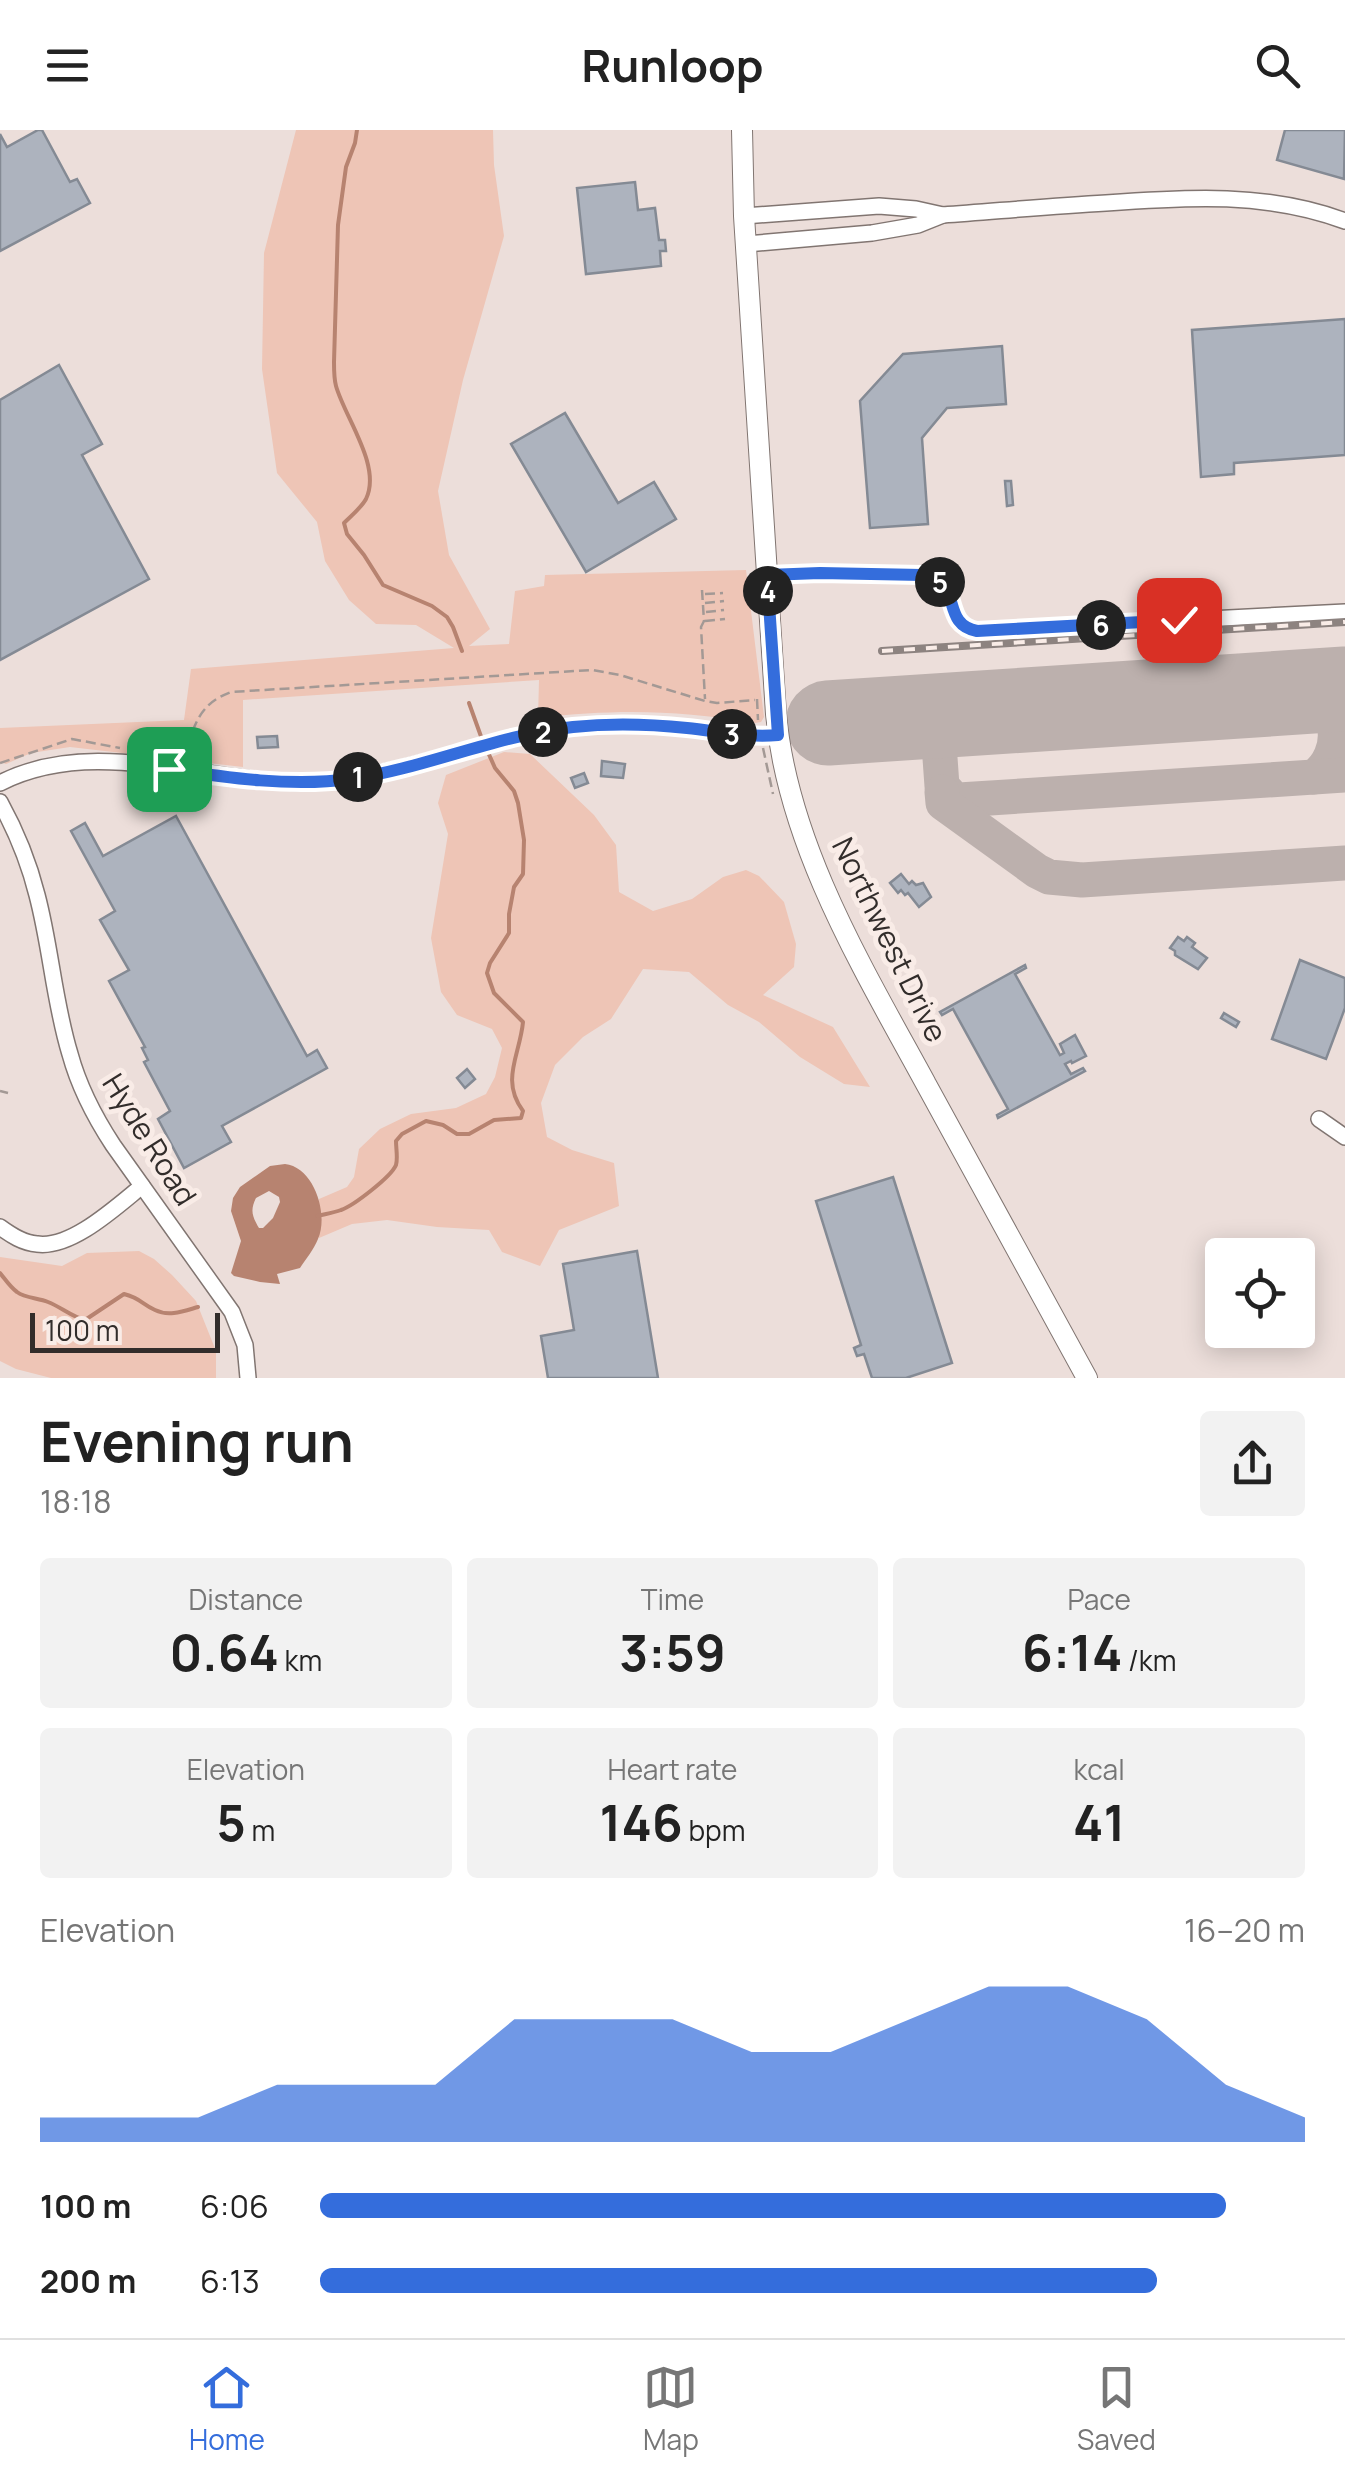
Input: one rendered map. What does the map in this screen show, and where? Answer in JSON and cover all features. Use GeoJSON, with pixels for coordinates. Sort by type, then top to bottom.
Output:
{"type":"FeatureCollection","features":[{"type":"Feature","properties":{"kind":"main road","name":"Northwest Drive"},"geometry":{"type":"LineString","coordinates":[[742,130],[744,216],[778,735],[796,809],[844,928],[1087,1378]]}},
{"type":"Feature","properties":{"kind":"street"},"geometry":{"type":"LineString","coordinates":[[744,216],[878,206],[944,215],[1202,198],[1283,204],[1345,221]]}},
{"type":"Feature","properties":{"kind":"street"},"geometry":{"type":"LineString","coordinates":[[746,244],[872,233],[918,225],[944,215]]}},
{"type":"Feature","properties":{"kind":"street"},"geometry":{"type":"LineString","coordinates":[[767,575],[922,575],[943,585],[960,623],[977,631],[1345,612]]}},
{"type":"Feature","properties":{"kind":"street"},"geometry":{"type":"LineString","coordinates":[[0,783],[39,767],[80,761],[312,782],[366,776],[548,730],[601,725],[663,726],[751,737],[778,735]]}},
{"type":"Feature","properties":{"kind":"street","name":"Hyde Road"},"geometry":{"type":"LineString","coordinates":[[0,802],[32,876],[60,1019],[78,1081],[99,1124],[232,1312],[245,1344],[248,1378]]}},
{"type":"Feature","properties":{"kind":"street"},"geometry":{"type":"LineString","coordinates":[[1319,1119],[1345,1137]]}},
{"type":"Feature","properties":{"kind":"street"},"geometry":{"type":"LineString","coordinates":[[0,1227],[19,1240],[50,1245],[87,1227],[142,1186]]}},
{"type":"Feature","properties":{"kind":"path"},"geometry":{"type":"LineString","coordinates":[[706,700],[702,592],[723,593]]}},
{"type":"Feature","properties":{"kind":"path"},"geometry":{"type":"LineString","coordinates":[[703,603],[724,602]]}},
{"type":"Feature","properties":{"kind":"path"},"geometry":{"type":"LineString","coordinates":[[703,612],[724,610]]}},
{"type":"Feature","properties":{"kind":"path"},"geometry":{"type":"LineString","coordinates":[[704,621],[725,619]]}},
{"type":"Feature","properties":{"kind":"path"},"geometry":{"type":"LineString","coordinates":[[174,754],[185,751],[194,724],[209,704],[231,692],[592,670],[717,703],[757,700],[757,714]]}},
{"type":"Feature","properties":{"kind":"path"},"geometry":{"type":"LineString","coordinates":[[0,764],[72,740],[126,748]]}},
{"type":"Feature","properties":{"kind":"path"},"geometry":{"type":"LineString","coordinates":[[0,1090],[8,1093]]}},
{"type":"Feature","properties":{"kind":"shaded area"},"geometry":{"type":"Polygon","coordinates":[[[296,130],[493,130],[504,236],[463,380],[438,491],[449,555],[490,629],[469,646],[509,644],[515,591],[544,586],[545,575],[746,570],[764,717],[761,722],[646,712],[538,718],[539,680],[243,700],[243,767],[70,747],[31,753],[6,764],[0,762],[0,728],[184,720],[191,669],[454,648],[416,625],[376,624],[349,600],[325,561],[317,522],[277,473],[262,369],[264,253],[296,130]]]}},
{"type":"Feature","properties":{"kind":"shaded area"},"geometry":{"type":"Polygon","coordinates":[[[504,752],[530,754],[594,815],[616,845],[619,892],[653,911],[692,899],[723,877],[746,870],[759,876],[784,902],[796,944],[794,967],[763,995],[833,1027],[870,1087],[844,1084],[800,1057],[689,972],[643,969],[611,1019],[583,1037],[555,1065],[541,1103],[547,1137],[572,1150],[614,1163],[619,1206],[559,1230],[540,1266],[502,1252],[489,1230],[387,1220],[352,1224],[319,1238],[319,1199],[347,1187],[354,1177],[359,1149],[380,1129],[411,1114],[456,1108],[486,1094],[495,1077],[502,1048],[492,1029],[457,1015],[441,992],[431,938],[448,834],[438,803],[446,775],[504,752]]]}},
{"type":"Feature","properties":{"kind":"shaded area"},"geometry":{"type":"Polygon","coordinates":[[[285,1164],[304,1173],[316,1193],[322,1217],[312,1250],[300,1268],[277,1274],[280,1284],[231,1273],[241,1241],[231,1211],[233,1198],[240,1187],[270,1166],[285,1164]],[[269,1191],[256,1198],[253,1213],[259,1228],[273,1218],[279,1197],[269,1191]]]}},
{"type":"Feature","properties":{"kind":"shaded area"},"geometry":{"type":"Polygon","coordinates":[[[139,1251],[154,1259],[196,1301],[216,1351],[216,1378],[51,1378],[0,1361],[0,1257],[62,1266],[87,1253],[139,1251]]]}},
{"type":"Feature","properties":{"kind":"building"},"geometry":{"type":"Polygon","coordinates":[[[42,130],[70,182],[77,179],[90,203],[0,251],[0,134],[7,147],[42,130]]]}},
{"type":"Feature","properties":{"kind":"building"},"geometry":{"type":"Polygon","coordinates":[[[1285,130],[1345,130],[1344,179],[1277,160],[1285,130]]]}},
{"type":"Feature","properties":{"kind":"building"},"geometry":{"type":"Polygon","coordinates":[[[635,182],[638,210],[655,208],[659,240],[665,240],[666,251],[660,251],[661,266],[586,274],[577,188],[635,182]]]}},
{"type":"Feature","properties":{"kind":"building"},"geometry":{"type":"Polygon","coordinates":[[[1345,319],[1345,455],[1234,463],[1234,474],[1201,477],[1192,330],[1345,319]]]}},
{"type":"Feature","properties":{"kind":"building"},"geometry":{"type":"Polygon","coordinates":[[[1002,346],[1006,404],[947,408],[922,438],[928,524],[870,528],[860,401],[903,354],[1002,346]]]}},
{"type":"Feature","properties":{"kind":"building"},"geometry":{"type":"Polygon","coordinates":[[[59,365],[102,444],[82,455],[149,579],[0,660],[0,400],[59,365]]]}},
{"type":"Feature","properties":{"kind":"building"},"geometry":{"type":"Polygon","coordinates":[[[565,413],[618,503],[654,482],[676,519],[586,572],[511,444],[565,413]]]}},
{"type":"Feature","properties":{"kind":"building"},"geometry":{"type":"Polygon","coordinates":[[[1005,481],[1011,481],[1013,505],[1007,506],[1005,481]]]}},
{"type":"Feature","properties":{"kind":"building"},"geometry":{"type":"Polygon","coordinates":[[[196,734],[206,736],[205,746],[194,744],[196,734]]]}},
{"type":"Feature","properties":{"kind":"building"},"geometry":{"type":"Polygon","coordinates":[[[277,736],[278,747],[258,748],[257,737],[277,736]]]}},
{"type":"Feature","properties":{"kind":"building"},"geometry":{"type":"Polygon","coordinates":[[[602,761],[625,764],[623,778],[601,776],[602,761]]]}},
{"type":"Feature","properties":{"kind":"building"},"geometry":{"type":"Polygon","coordinates":[[[584,773],[588,783],[575,788],[571,778],[584,773]]]}},
{"type":"Feature","properties":{"kind":"building"},"geometry":{"type":"Polygon","coordinates":[[[176,816],[307,1056],[317,1050],[327,1068],[222,1126],[231,1142],[184,1168],[158,1119],[170,1111],[144,1062],[148,1060],[142,1048],[145,1047],[109,981],[129,970],[100,920],[115,911],[71,831],[85,823],[103,856],[176,816]]]}},
{"type":"Feature","properties":{"kind":"building"},"geometry":{"type":"Polygon","coordinates":[[[901,874],[909,884],[923,883],[931,897],[919,907],[908,893],[898,893],[890,883],[901,874]]]}},
{"type":"Feature","properties":{"kind":"building"},"geometry":{"type":"Polygon","coordinates":[[[1178,937],[1184,941],[1187,937],[1195,943],[1192,947],[1207,958],[1198,969],[1170,948],[1178,937]]]}},
{"type":"Feature","properties":{"kind":"building"},"geometry":{"type":"Polygon","coordinates":[[[1300,960],[1345,978],[1345,1008],[1326,1059],[1272,1039],[1300,960]]]}},
{"type":"Feature","properties":{"kind":"building"},"geometry":{"type":"Polygon","coordinates":[[[1025,965],[1015,974],[1060,1055],[1064,1053],[1060,1044],[1075,1035],[1086,1056],[1065,1064],[1071,1074],[1083,1068],[1085,1071],[998,1118],[1008,1109],[953,1009],[942,1015],[940,1012],[1025,965]]]}},
{"type":"Feature","properties":{"kind":"building"},"geometry":{"type":"Polygon","coordinates":[[[1224,1013],[1239,1022],[1236,1027],[1221,1018],[1224,1013]]]}},
{"type":"Feature","properties":{"kind":"building"},"geometry":{"type":"Polygon","coordinates":[[[467,1069],[475,1079],[465,1088],[457,1078],[467,1069]]]}},
{"type":"Feature","properties":{"kind":"building"},"geometry":{"type":"Polygon","coordinates":[[[893,1177],[952,1363],[906,1378],[872,1378],[864,1354],[857,1356],[854,1348],[861,1345],[816,1201],[893,1177]]]}},
{"type":"Feature","properties":{"kind":"building"},"geometry":{"type":"Polygon","coordinates":[[[637,1251],[658,1378],[548,1378],[541,1336],[574,1330],[563,1264],[637,1251]]]}},
{"type":"Feature","properties":{"kind":"waterway"},"geometry":{"type":"LineString","coordinates":[[357,130],[346,167],[338,225],[334,371],[335,383],[366,457],[370,486],[364,502],[344,523],[347,534],[383,585],[432,606],[447,617],[462,651]]}},
{"type":"Feature","properties":{"kind":"waterway"},"geometry":{"type":"LineString","coordinates":[[469,703],[483,742]]}},
{"type":"Feature","properties":{"kind":"waterway"},"geometry":{"type":"LineString","coordinates":[[317,1216],[347,1207],[380,1183],[396,1165],[396,1141],[426,1121],[457,1134],[469,1134],[494,1120],[521,1118],[523,1111],[516,1100],[512,1078],[523,1022],[494,993],[487,973],[509,933],[514,887],[523,874],[524,840],[514,791],[495,768],[487,750]]}},
{"type":"Feature","properties":{"kind":"waterway"},"geometry":{"type":"LineString","coordinates":[[0,1273],[20,1294],[85,1320],[124,1294],[166,1313],[198,1307]]}},
{"type":"Feature","properties":{"kind":"taxiway"},"geometry":{"type":"LineString","coordinates":[[1295,692],[1323,705],[1335,729],[1331,755],[1314,777]]}},
{"type":"Feature","properties":{"kind":"taxiway"},"geometry":{"type":"LineString","coordinates":[[937,716],[942,786],[959,800],[1345,775]]}},
{"type":"Feature","properties":{"kind":"taxiway"},"geometry":{"type":"LineString","coordinates":[[942,792],[943,803],[1049,877],[1082,880],[1345,863]]}},
{"type":"Feature","properties":{"kind":"runway"},"geometry":{"type":"LineString","coordinates":[[828,723],[1345,689]]}},
{"type":"Feature","properties":{"kind":"railway"},"geometry":{"type":"LineString","coordinates":[[882,651],[1345,622]]}},
{"type":"Feature","properties":{"kind":"route"},"geometry":{"type":"LineString","coordinates":[[169,769],[274,781],[332,781],[573,727],[636,724],[751,737],[778,735],[767,575],[922,575],[943,585],[960,623],[977,631],[1179,620]]}}]}
